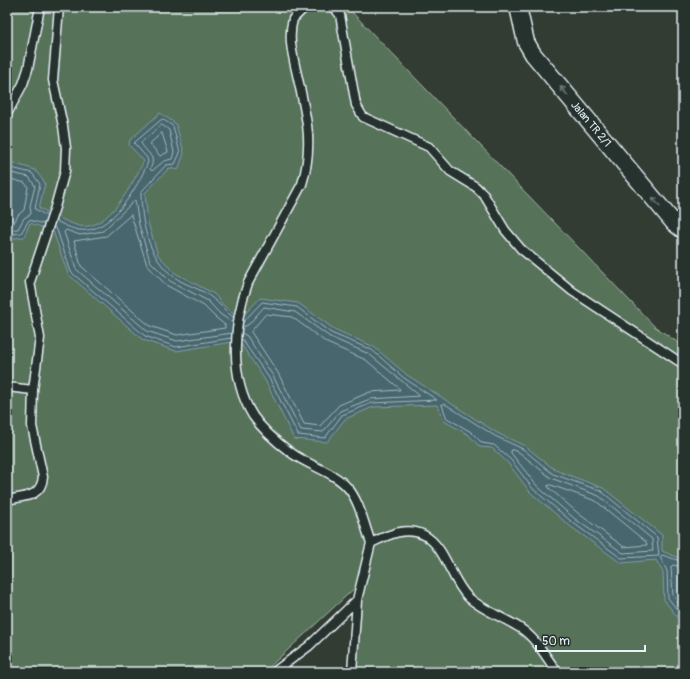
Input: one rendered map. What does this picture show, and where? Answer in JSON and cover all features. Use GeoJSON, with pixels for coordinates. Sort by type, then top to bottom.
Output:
{"type":"FeatureCollection","features":[{"type":"Feature","properties":{"kind":"street","name":"Jalan TR 2/1"},"geometry":{"type":"LineString","coordinates":[[518,7],[526,42],[533,54],[674,223],[683,230]]}},
{"type":"Feature","properties":{"kind":"lane"},"geometry":{"type":"LineString","coordinates":[[7,114],[23,84],[28,69],[40,7]]}},
{"type":"Feature","properties":{"kind":"lane"},"geometry":{"type":"LineString","coordinates":[[7,500],[34,494],[40,490],[43,477],[32,426],[33,390],[40,338],[30,282],[55,207],[65,171],[66,148],[64,126],[53,80],[59,7]]}},
{"type":"Feature","properties":{"kind":"lane"},"geometry":{"type":"LineString","coordinates":[[305,7],[292,18],[290,41],[308,127],[310,147],[308,166],[302,184],[248,283],[239,314],[237,343],[239,381],[244,398],[254,417],[290,452],[348,487],[372,543],[357,600],[352,672]]}},
{"type":"Feature","properties":{"kind":"lane"},"geometry":{"type":"LineString","coordinates":[[334,7],[340,15],[356,105],[363,117],[429,147],[450,171],[476,187],[484,195],[505,230],[521,249],[572,291],[683,364]]}},
{"type":"Feature","properties":{"kind":"lane"},"geometry":{"type":"LineString","coordinates":[[7,388],[33,390]]}},
{"type":"Feature","properties":{"kind":"lane"},"geometry":{"type":"LineString","coordinates":[[372,543],[397,532],[410,531],[423,535],[435,543],[460,587],[468,597],[521,629],[536,642],[557,672]]}},
{"type":"Feature","properties":{"kind":"lane"},"geometry":{"type":"LineString","coordinates":[[274,672],[309,646],[357,600]]}},
{"type":"Feature","properties":{"kind":"green space"},"geometry":{"type":"Polygon","coordinates":[[[7,7],[347,7],[654,326],[683,346],[683,672],[355,672],[358,585],[264,672],[7,672],[7,7]]]}},
{"type":"Feature","properties":{"kind":"water"},"geometry":{"type":"Polygon","coordinates":[[[160,113],[176,124],[184,153],[178,170],[169,168],[145,193],[148,223],[158,255],[175,273],[214,294],[225,307],[241,318],[260,298],[298,303],[334,329],[374,347],[407,375],[497,433],[525,446],[555,470],[603,488],[662,535],[662,551],[683,560],[683,624],[664,600],[663,572],[656,560],[621,563],[570,526],[530,492],[508,463],[492,448],[480,447],[469,435],[444,421],[437,405],[373,407],[345,419],[327,442],[294,439],[265,380],[239,341],[176,351],[143,340],[68,274],[53,231],[30,223],[24,237],[7,239],[7,163],[10,162],[35,170],[45,183],[39,208],[79,226],[90,226],[110,214],[127,192],[144,161],[129,145],[130,140],[160,113]]]}}]}
